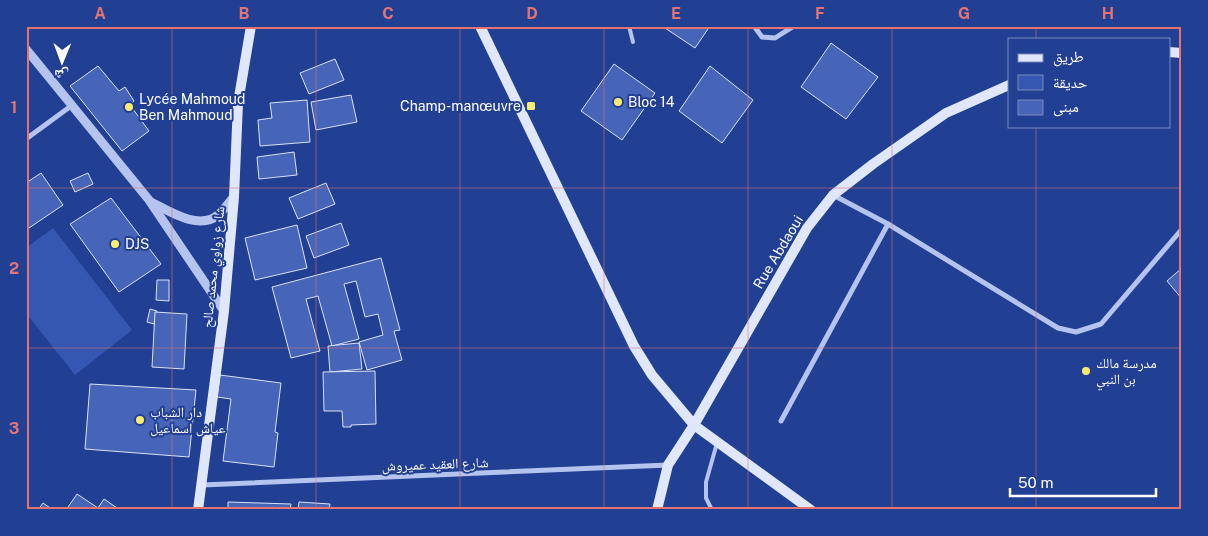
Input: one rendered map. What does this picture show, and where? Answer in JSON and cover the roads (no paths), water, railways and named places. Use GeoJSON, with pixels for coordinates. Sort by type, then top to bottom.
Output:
{"type":"FeatureCollection","features":[{"type":"Feature","properties":{"kind":"main road","name":"شارع زواوي محمد صالح"},"geometry":{"type":"LineString","coordinates":[[198,510],[224,311],[234,196],[238,103],[251,26]]}},
{"type":"Feature","properties":{"kind":"main road"},"geometry":{"type":"LineString","coordinates":[[480,26],[634,346],[652,375],[694,425],[811,510]]}},
{"type":"Feature","properties":{"kind":"main road","name":"Rue Abdaoui"},"geometry":{"type":"LineString","coordinates":[[657,510],[668,465],[694,425],[806,228],[833,195],[872,164],[946,113],[1008,84]]}},
{"type":"Feature","properties":{"kind":"street"},"geometry":{"type":"LineString","coordinates":[[754,26],[762,37],[775,38],[794,26]]}},
{"type":"Feature","properties":{"kind":"street"},"geometry":{"type":"LineString","coordinates":[[26,48],[71,106],[149,200],[224,311]]}},
{"type":"Feature","properties":{"kind":"street"},"geometry":{"type":"LineString","coordinates":[[26,139],[71,106]]}},
{"type":"Feature","properties":{"kind":"street"},"geometry":{"type":"LineString","coordinates":[[833,195],[888,224],[1058,328],[1076,332],[1101,324],[1182,229]]}},
{"type":"Feature","properties":{"kind":"street"},"geometry":{"type":"LineString","coordinates":[[149,200],[179,216],[195,220],[210,220],[218,215],[234,196]]}},
{"type":"Feature","properties":{"kind":"street"},"geometry":{"type":"LineString","coordinates":[[781,421],[888,224]]}},
{"type":"Feature","properties":{"kind":"street","name":"شارع العقيد عميروش"},"geometry":{"type":"LineString","coordinates":[[202,485],[668,465]]}},
{"type":"Feature","properties":{"kind":"lane"},"geometry":{"type":"LineString","coordinates":[[629,26],[633,42]]}},
{"type":"Feature","properties":{"kind":"lane"},"geometry":{"type":"LineString","coordinates":[[712,510],[706,498],[706,482],[718,443]]}},
{"type":"Feature","properties":{"kind":"place","name":"Bloc 14"},"geometry":{"type":"Point","coordinates":[618,102]}},
{"type":"Feature","properties":{"kind":"place","name":"Champ-manœuvre"},"geometry":{"type":"Point","coordinates":[531,106]}},
{"type":"Feature","properties":{"kind":"place","name":"Lycée Mahmoud Ben Mahmoud"},"geometry":{"type":"Point","coordinates":[129,107]}},
{"type":"Feature","properties":{"kind":"place","name":"DJS"},"geometry":{"type":"Point","coordinates":[115,244]}},
{"type":"Feature","properties":{"kind":"place","name":"مدرسة مالك بن النبي"},"geometry":{"type":"Point","coordinates":[1086,371]}},
{"type":"Feature","properties":{"kind":"place","name":"دار الشباب عياش اسماعيل"},"geometry":{"type":"Point","coordinates":[140,420]}}]}
